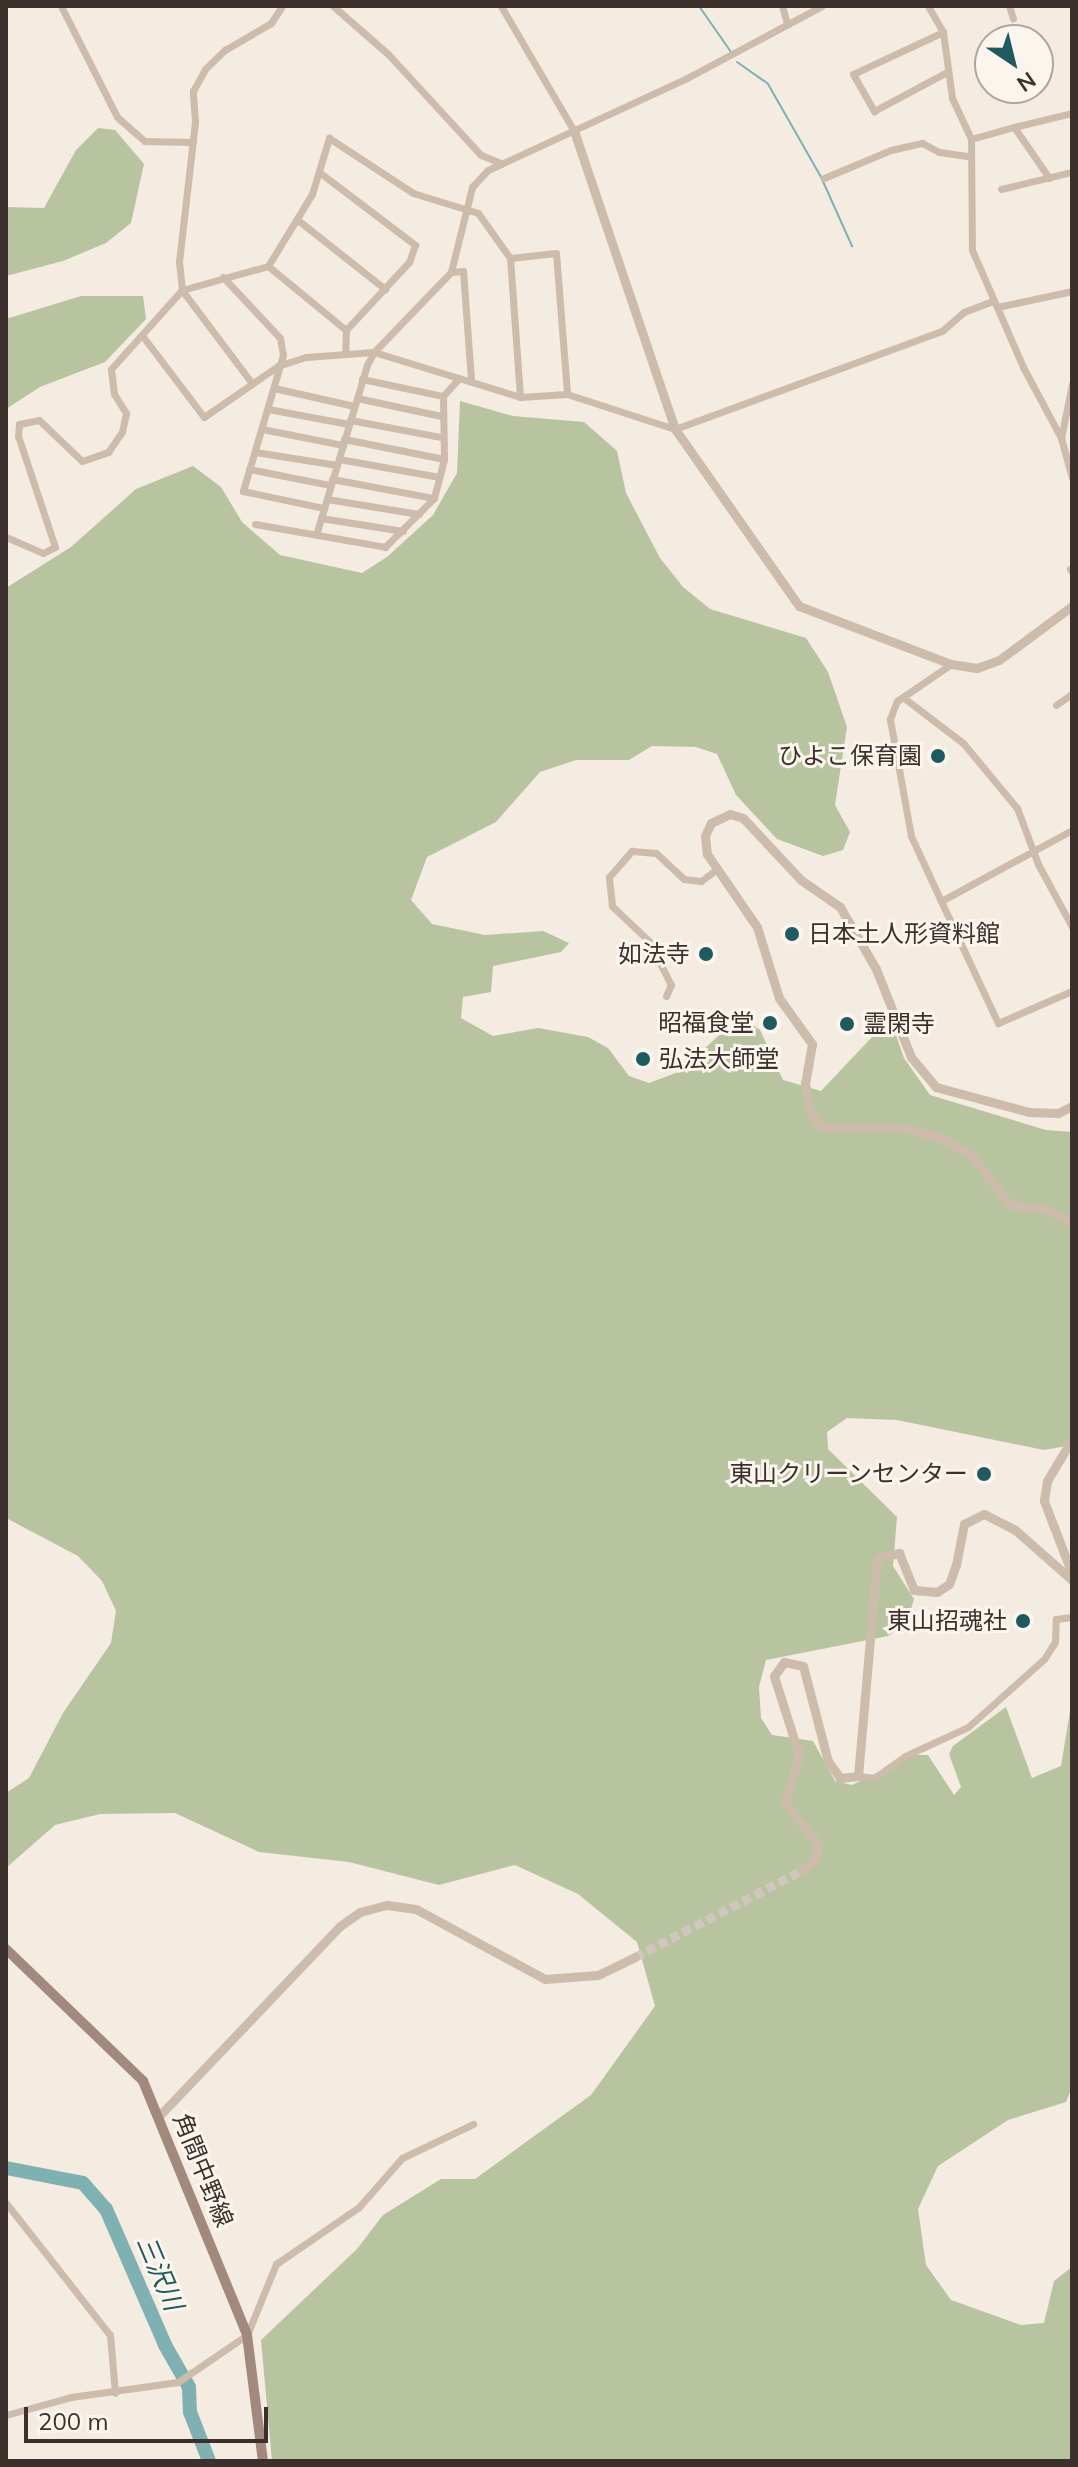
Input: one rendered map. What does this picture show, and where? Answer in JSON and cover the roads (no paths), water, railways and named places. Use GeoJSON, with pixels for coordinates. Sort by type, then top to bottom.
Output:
{"type":"FeatureCollection","features":[{"type":"Feature","properties":{"kind":"main road","name":"角間中野線"},"geometry":{"type":"LineString","coordinates":[[6,1949],[143,2081],[160,2115],[247,2335],[263,2461]]}},
{"type":"Feature","properties":{"kind":"street"},"geometry":{"type":"LineString","coordinates":[[61,6],[117,117],[145,141],[193,142]]}},
{"type":"Feature","properties":{"kind":"street"},"geometry":{"type":"LineString","coordinates":[[251,382],[182,290],[179,262],[193,142],[193,91],[205,69],[225,50],[271,23],[282,6]]}},
{"type":"Feature","properties":{"kind":"street"},"geometry":{"type":"LineString","coordinates":[[501,6],[574,131],[675,429],[799,606],[951,664],[977,668],[999,660],[1072,606]]}},
{"type":"Feature","properties":{"kind":"street"},"geometry":{"type":"LineString","coordinates":[[782,6],[787,24]]}},
{"type":"Feature","properties":{"kind":"street"},"geometry":{"type":"LineString","coordinates":[[316,535],[362,379],[374,352],[451,272],[472,187],[501,163],[574,131],[822,6]]}},
{"type":"Feature","properties":{"kind":"street"},"geometry":{"type":"LineString","coordinates":[[1009,6],[1013,18]]}},
{"type":"Feature","properties":{"kind":"street"},"geometry":{"type":"LineString","coordinates":[[932,7],[943,32],[952,98],[971,139],[972,250],[1061,438],[1072,478]]}},
{"type":"Feature","properties":{"kind":"street"},"geometry":{"type":"LineString","coordinates":[[338,8],[388,54],[481,155],[501,163]]}},
{"type":"Feature","properties":{"kind":"street"},"geometry":{"type":"LineString","coordinates":[[943,32],[853,74],[874,111],[947,72]]}},
{"type":"Feature","properties":{"kind":"street"},"geometry":{"type":"LineString","coordinates":[[971,139],[1072,113]]}},
{"type":"Feature","properties":{"kind":"street"},"geometry":{"type":"LineString","coordinates":[[1014,127],[1049,178]]}},
{"type":"Feature","properties":{"kind":"street"},"geometry":{"type":"LineString","coordinates":[[6,537],[43,553],[55,547],[18,436],[19,424],[39,420],[82,461],[100,458],[122,432],[126,413],[110,380],[111,369],[144,338],[182,290],[268,266],[299,221],[329,138],[413,193],[478,213],[510,258],[520,397]]}},
{"type":"Feature","properties":{"kind":"street"},"geometry":{"type":"LineString","coordinates":[[824,178],[891,150],[922,143],[939,152],[969,156]]}},
{"type":"Feature","properties":{"kind":"street"},"geometry":{"type":"LineString","coordinates":[[319,172],[415,245],[409,262],[346,330],[345,353]]}},
{"type":"Feature","properties":{"kind":"street"},"geometry":{"type":"LineString","coordinates":[[1001,189],[1072,172]]}},
{"type":"Feature","properties":{"kind":"street"},"geometry":{"type":"LineString","coordinates":[[299,221],[385,289]]}},
{"type":"Feature","properties":{"kind":"street"},"geometry":{"type":"LineString","coordinates":[[510,258],[556,253],[567,394]]}},
{"type":"Feature","properties":{"kind":"street"},"geometry":{"type":"LineString","coordinates":[[268,266],[346,330]]}},
{"type":"Feature","properties":{"kind":"street"},"geometry":{"type":"LineString","coordinates":[[451,272],[463,271],[471,380]]}},
{"type":"Feature","properties":{"kind":"street"},"geometry":{"type":"LineString","coordinates":[[222,277],[280,338],[283,355],[243,491],[419,514]]}},
{"type":"Feature","properties":{"kind":"street"},"geometry":{"type":"LineString","coordinates":[[144,338],[204,417],[278,366],[345,353],[374,352],[520,397],[567,394],[675,429],[928,337],[964,312],[1072,291]]}},
{"type":"Feature","properties":{"kind":"street"},"geometry":{"type":"LineString","coordinates":[[255,524],[385,547],[434,498],[444,459],[441,437],[443,396],[459,378]]}},
{"type":"Feature","properties":{"kind":"street"},"geometry":{"type":"LineString","coordinates":[[362,379],[443,396]]}},
{"type":"Feature","properties":{"kind":"street"},"geometry":{"type":"LineString","coordinates":[[1061,438],[1072,384]]}},
{"type":"Feature","properties":{"kind":"street"},"geometry":{"type":"LineString","coordinates":[[274,388],[441,416]]}},
{"type":"Feature","properties":{"kind":"street"},"geometry":{"type":"LineString","coordinates":[[268,409],[441,437]]}},
{"type":"Feature","properties":{"kind":"street"},"geometry":{"type":"LineString","coordinates":[[262,429],[444,459]]}},
{"type":"Feature","properties":{"kind":"street"},"geometry":{"type":"LineString","coordinates":[[255,452],[439,477]]}},
{"type":"Feature","properties":{"kind":"street"},"geometry":{"type":"LineString","coordinates":[[249,469],[434,498]]}},
{"type":"Feature","properties":{"kind":"street"},"geometry":{"type":"LineString","coordinates":[[321,518],[403,531]]}},
{"type":"Feature","properties":{"kind":"street"},"geometry":{"type":"LineString","coordinates":[[951,664],[892,707],[890,719],[897,778],[911,836],[998,1023],[1072,991]]}},
{"type":"Feature","properties":{"kind":"street"},"geometry":{"type":"LineString","coordinates":[[1056,705],[1072,694]]}},
{"type":"Feature","properties":{"kind":"street"},"geometry":{"type":"LineString","coordinates":[[904,698],[963,743],[1017,808],[1034,852],[1072,927]]}},
{"type":"Feature","properties":{"kind":"street"},"geometry":{"type":"LineString","coordinates":[[1072,1106],[1058,1113],[1029,1112],[936,1087],[911,1057],[876,969],[840,907],[801,880],[743,818],[730,814],[711,823],[705,836],[707,854],[757,927],[779,998],[812,1044],[805,1083],[810,1111],[821,1127],[906,1128],[945,1140],[971,1155],[1010,1205],[1050,1210],[1072,1223]]}},
{"type":"Feature","properties":{"kind":"street"},"geometry":{"type":"LineString","coordinates":[[941,901],[1072,830]]}},
{"type":"Feature","properties":{"kind":"street"},"geometry":{"type":"LineString","coordinates":[[666,996],[671,985],[649,941],[612,906],[609,877],[632,851],[656,853],[684,879],[701,881],[717,869]]}},
{"type":"Feature","properties":{"kind":"street"},"geometry":{"type":"LineString","coordinates":[[1072,1439],[1047,1481],[1044,1501],[1072,1577]]}},
{"type":"Feature","properties":{"kind":"street"},"geometry":{"type":"LineString","coordinates":[[858,1776],[875,1615],[875,1564],[883,1553],[899,1553],[914,1590],[937,1592],[953,1575],[964,1524],[984,1514],[1014,1529],[1072,1577]]}},
{"type":"Feature","properties":{"kind":"street"},"geometry":{"type":"LineString","coordinates":[[803,1870],[815,1860],[818,1844],[785,1803],[799,1755],[777,1697],[774,1676],[784,1662],[797,1662],[808,1674],[833,1771],[840,1778],[874,1778],[905,1756],[968,1727],[1044,1659],[1055,1642],[1056,1619],[1072,1617]]}},
{"type":"Feature","properties":{"kind":"street"},"geometry":{"type":"LineString","coordinates":[[160,2115],[340,1926],[360,1912],[387,1905],[416,1909],[545,1979],[598,1975],[635,1957]]}},
{"type":"Feature","properties":{"kind":"street"},"geometry":{"type":"LineString","coordinates":[[6,2415],[71,2397],[173,2384],[247,2335],[276,2264],[359,2207],[402,2158],[473,2124]]}},
{"type":"Feature","properties":{"kind":"street"},"geometry":{"type":"LineString","coordinates":[[6,2203],[110,2335],[115,2393]]}},
{"type":"Feature","properties":{"kind":"waterway"},"geometry":{"type":"LineString","coordinates":[[699,6],[731,52]]}},
{"type":"Feature","properties":{"kind":"waterway"},"geometry":{"type":"LineString","coordinates":[[737,62],[768,84],[821,177],[852,246]]}},
{"type":"Feature","properties":{"kind":"waterway","name":"三沢川"},"geometry":{"type":"LineString","coordinates":[[6,2168],[83,2183],[106,2209],[165,2345],[189,2387],[190,2412],[209,2461]]}},
{"type":"Feature","properties":{"kind":"tunnel"},"geometry":{"type":"LineString","coordinates":[[635,1957],[803,1870]]}},
{"type":"Feature","properties":{"kind":"place","name":"ひよこ保育園"},"geometry":{"type":"Point","coordinates":[938,756]}},
{"type":"Feature","properties":{"kind":"place","name":"日本土人形資料館"},"geometry":{"type":"Point","coordinates":[792,934]}},
{"type":"Feature","properties":{"kind":"place","name":"如法寺"},"geometry":{"type":"Point","coordinates":[706,954]}},
{"type":"Feature","properties":{"kind":"place","name":"昭福食堂"},"geometry":{"type":"Point","coordinates":[770,1023]}},
{"type":"Feature","properties":{"kind":"place","name":"霊閑寺"},"geometry":{"type":"Point","coordinates":[847,1024]}},
{"type":"Feature","properties":{"kind":"place","name":"弘法大師堂"},"geometry":{"type":"Point","coordinates":[643,1059]}},
{"type":"Feature","properties":{"kind":"place","name":"東山クリーンセンター"},"geometry":{"type":"Point","coordinates":[984,1474]}},
{"type":"Feature","properties":{"kind":"place","name":"東山招魂社"},"geometry":{"type":"Point","coordinates":[1023,1621]}}]}
